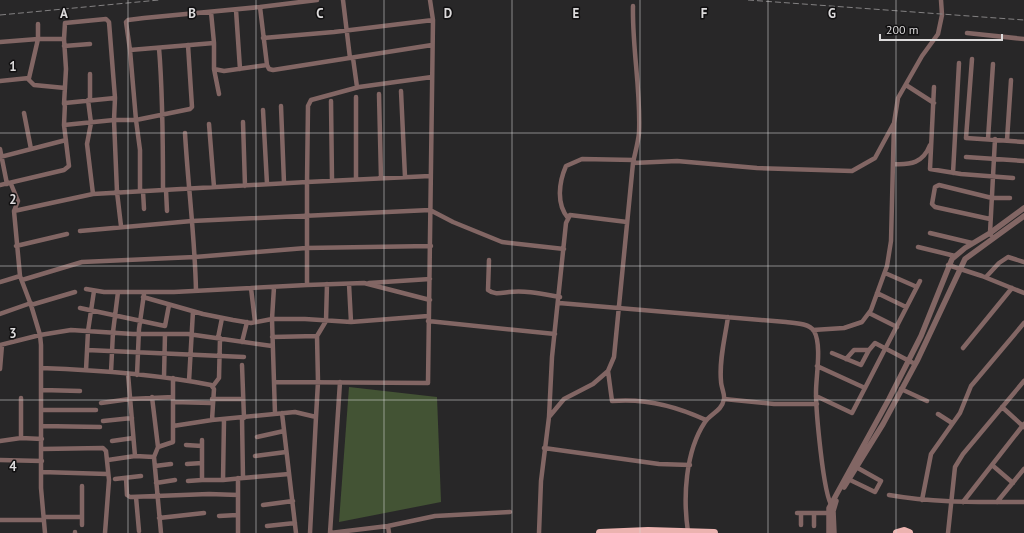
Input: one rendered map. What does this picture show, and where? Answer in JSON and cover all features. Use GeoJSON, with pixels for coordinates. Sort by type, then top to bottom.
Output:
{"type":"FeatureCollection","features":[{"type":"Feature","properties":{"kind":"highway"},"geometry":{"type":"LineString","coordinates":[[600,533],[620,531],[714,533]]}},
{"type":"Feature","properties":{"kind":"highway"},"geometry":{"type":"LineString","coordinates":[[897,533],[904,531],[908,533]]}},
{"type":"Feature","properties":{"kind":"street"},"geometry":{"type":"LineString","coordinates":[[144,208],[141,191],[140,152],[126,22],[128,20],[236,10],[317,0]]}},
{"type":"Feature","properties":{"kind":"street"},"geometry":{"type":"LineString","coordinates":[[343,0],[346,31],[357,88]]}},
{"type":"Feature","properties":{"kind":"street"},"geometry":{"type":"LineString","coordinates":[[274,382],[428,383],[433,20],[430,0]]}},
{"type":"Feature","properties":{"kind":"street"},"geometry":{"type":"LineString","coordinates":[[559,303],[804,325],[813,330],[844,328],[862,322],[869,313],[877,293],[884,273],[891,241],[894,123],[898,98],[922,56],[938,34],[942,8],[941,0]]}},
{"type":"Feature","properties":{"kind":"street"},"geometry":{"type":"LineString","coordinates":[[549,417],[564,399],[593,384],[608,371],[614,357],[627,222],[639,134],[638,77],[633,28],[633,6]]}},
{"type":"Feature","properties":{"kind":"street"},"geometry":{"type":"LineString","coordinates":[[260,7],[267,65],[273,70],[432,45]]}},
{"type":"Feature","properties":{"kind":"street"},"geometry":{"type":"LineString","coordinates":[[236,10],[240,68]]}},
{"type":"Feature","properties":{"kind":"street"},"geometry":{"type":"LineString","coordinates":[[211,12],[214,43],[214,69],[219,94]]}},
{"type":"Feature","properties":{"kind":"street"},"geometry":{"type":"LineString","coordinates":[[0,185],[64,170],[69,166],[64,125],[64,102],[66,88],[64,46],[65,23],[108,20],[115,98],[114,120],[117,161],[117,192],[121,226]]}},
{"type":"Feature","properties":{"kind":"street"},"geometry":{"type":"LineString","coordinates":[[263,38],[346,31],[433,20]]}},
{"type":"Feature","properties":{"kind":"street"},"geometry":{"type":"LineString","coordinates":[[28,79],[30,76],[38,39],[38,24]]}},
{"type":"Feature","properties":{"kind":"street"},"geometry":{"type":"LineString","coordinates":[[967,33],[1024,39]]}},
{"type":"Feature","properties":{"kind":"street"},"geometry":{"type":"LineString","coordinates":[[0,42],[38,39],[64,39]]}},
{"type":"Feature","properties":{"kind":"street"},"geometry":{"type":"LineString","coordinates":[[130,50],[214,43]]}},
{"type":"Feature","properties":{"kind":"street"},"geometry":{"type":"LineString","coordinates":[[64,46],[90,44]]}},
{"type":"Feature","properties":{"kind":"street"},"geometry":{"type":"LineString","coordinates":[[64,125],[114,120],[136,120],[190,109],[192,107],[188,45]]}},
{"type":"Feature","properties":{"kind":"street"},"geometry":{"type":"LineString","coordinates":[[159,48],[163,98],[161,114],[164,190],[167,211]]}},
{"type":"Feature","properties":{"kind":"street"},"geometry":{"type":"LineString","coordinates":[[972,59],[966,138],[1024,142]]}},
{"type":"Feature","properties":{"kind":"street"},"geometry":{"type":"LineString","coordinates":[[953,173],[959,63]]}},
{"type":"Feature","properties":{"kind":"street"},"geometry":{"type":"LineString","coordinates":[[988,139],[993,64]]}},
{"type":"Feature","properties":{"kind":"street"},"geometry":{"type":"LineString","coordinates":[[214,69],[224,71],[267,65]]}},
{"type":"Feature","properties":{"kind":"street"},"geometry":{"type":"LineString","coordinates":[[90,74],[89,99],[91,123],[87,144],[93,194]]}},
{"type":"Feature","properties":{"kind":"street"},"geometry":{"type":"LineString","coordinates":[[307,285],[306,216],[309,103],[313,98],[357,88],[432,77]]}},
{"type":"Feature","properties":{"kind":"street"},"geometry":{"type":"LineString","coordinates":[[0,81],[28,79],[34,85],[66,88]]}},
{"type":"Feature","properties":{"kind":"street"},"geometry":{"type":"LineString","coordinates":[[1007,140],[1011,80]]}},
{"type":"Feature","properties":{"kind":"street"},"geometry":{"type":"LineString","coordinates":[[906,85],[934,103]]}},
{"type":"Feature","properties":{"kind":"street"},"geometry":{"type":"LineString","coordinates":[[934,87],[930,169],[953,173],[1013,178]]}},
{"type":"Feature","properties":{"kind":"street"},"geometry":{"type":"LineString","coordinates":[[402,91],[405,177]]}},
{"type":"Feature","properties":{"kind":"street"},"geometry":{"type":"LineString","coordinates":[[379,94],[381,178]]}},
{"type":"Feature","properties":{"kind":"street"},"geometry":{"type":"LineString","coordinates":[[356,97],[356,179]]}},
{"type":"Feature","properties":{"kind":"street"},"geometry":{"type":"LineString","coordinates":[[64,102],[115,98]]}},
{"type":"Feature","properties":{"kind":"street"},"geometry":{"type":"LineString","coordinates":[[331,101],[332,180]]}},
{"type":"Feature","properties":{"kind":"street"},"geometry":{"type":"LineString","coordinates":[[281,106],[284,183]]}},
{"type":"Feature","properties":{"kind":"street"},"geometry":{"type":"LineString","coordinates":[[263,110],[267,184]]}},
{"type":"Feature","properties":{"kind":"street"},"geometry":{"type":"LineString","coordinates":[[24,112],[31,149]]}},
{"type":"Feature","properties":{"kind":"street"},"geometry":{"type":"LineString","coordinates":[[243,122],[245,186]]}},
{"type":"Feature","properties":{"kind":"street"},"geometry":{"type":"LineString","coordinates":[[539,533],[544,448],[549,417],[555,334],[568,218],[563,212],[560,180],[566,166],[582,159],[634,162],[677,161],[757,168],[852,171],[875,158],[894,123]]}},
{"type":"Feature","properties":{"kind":"street"},"geometry":{"type":"LineString","coordinates":[[209,124],[214,187]]}},
{"type":"Feature","properties":{"kind":"street"},"geometry":{"type":"LineString","coordinates":[[185,133],[195,257],[196,291]]}},
{"type":"Feature","properties":{"kind":"street"},"geometry":{"type":"LineString","coordinates":[[991,235],[990,220],[995,139]]}},
{"type":"Feature","properties":{"kind":"street"},"geometry":{"type":"LineString","coordinates":[[1,157],[66,140]]}},
{"type":"Feature","properties":{"kind":"street"},"geometry":{"type":"LineString","coordinates":[[893,164],[908,164],[918,161],[927,153],[932,143]]}},
{"type":"Feature","properties":{"kind":"street"},"geometry":{"type":"LineString","coordinates":[[0,149],[9,184],[18,201],[14,211],[16,246],[21,278],[31,304],[40,335],[42,472],[45,533]]}},
{"type":"Feature","properties":{"kind":"street"},"geometry":{"type":"LineString","coordinates":[[966,157],[1024,161]]}},
{"type":"Feature","properties":{"kind":"street"},"geometry":{"type":"LineString","coordinates":[[14,211],[93,194],[332,180],[430,176]]}},
{"type":"Feature","properties":{"kind":"street"},"geometry":{"type":"LineString","coordinates":[[990,220],[936,207],[932,204],[936,185],[992,198],[1010,198]]}},
{"type":"Feature","properties":{"kind":"street"},"geometry":{"type":"LineString","coordinates":[[829,533],[829,513],[832,506],[915,364],[959,268],[966,257],[1024,208]]}},
{"type":"Feature","properties":{"kind":"street"},"geometry":{"type":"LineString","coordinates":[[80,230],[121,226],[430,210],[453,222],[502,242],[564,249]]}},
{"type":"Feature","properties":{"kind":"street"},"geometry":{"type":"LineString","coordinates":[[568,218],[570,215],[627,222]]}},
{"type":"Feature","properties":{"kind":"street"},"geometry":{"type":"LineString","coordinates":[[847,479],[856,467],[874,433],[921,336],[948,265],[956,256],[972,243],[991,235],[1024,216]]}},
{"type":"Feature","properties":{"kind":"street"},"geometry":{"type":"LineString","coordinates":[[930,233],[972,243]]}},
{"type":"Feature","properties":{"kind":"street"},"geometry":{"type":"LineString","coordinates":[[16,246],[67,234]]}},
{"type":"Feature","properties":{"kind":"street"},"geometry":{"type":"LineString","coordinates":[[0,282],[82,262],[195,257],[306,248],[430,246]]}},
{"type":"Feature","properties":{"kind":"street"},"geometry":{"type":"LineString","coordinates":[[918,247],[956,256]]}},
{"type":"Feature","properties":{"kind":"street"},"geometry":{"type":"LineString","coordinates":[[984,276],[999,262],[1008,257],[1024,262]]}},
{"type":"Feature","properties":{"kind":"street"},"geometry":{"type":"LineString","coordinates":[[489,260],[488,290],[490,292],[495,294],[527,292],[560,296]]}},
{"type":"Feature","properties":{"kind":"street"},"geometry":{"type":"LineString","coordinates":[[948,265],[984,276],[1024,293]]}},
{"type":"Feature","properties":{"kind":"street"},"geometry":{"type":"LineString","coordinates":[[884,273],[917,287]]}},
{"type":"Feature","properties":{"kind":"street"},"geometry":{"type":"LineString","coordinates":[[86,289],[94,291],[144,294],[430,279]]}},
{"type":"Feature","properties":{"kind":"street"},"geometry":{"type":"LineString","coordinates":[[816,396],[852,413],[920,281]]}},
{"type":"Feature","properties":{"kind":"street"},"geometry":{"type":"LineString","coordinates":[[364,283],[430,300]]}},
{"type":"Feature","properties":{"kind":"street"},"geometry":{"type":"LineString","coordinates":[[310,533],[318,382],[317,336],[326,321],[327,284]]}},
{"type":"Feature","properties":{"kind":"street"},"geometry":{"type":"LineString","coordinates":[[350,284],[351,322]]}},
{"type":"Feature","properties":{"kind":"street"},"geometry":{"type":"LineString","coordinates":[[274,287],[272,346],[275,414]]}},
{"type":"Feature","properties":{"kind":"street"},"geometry":{"type":"LineString","coordinates":[[251,288],[254,322]]}},
{"type":"Feature","properties":{"kind":"street"},"geometry":{"type":"LineString","coordinates":[[964,348],[1012,288]]}},
{"type":"Feature","properties":{"kind":"street"},"geometry":{"type":"LineString","coordinates":[[86,370],[88,331],[94,291]]}},
{"type":"Feature","properties":{"kind":"street"},"geometry":{"type":"LineString","coordinates":[[0,314],[75,292]]}},
{"type":"Feature","properties":{"kind":"street"},"geometry":{"type":"LineString","coordinates":[[111,372],[113,332],[118,292]]}},
{"type":"Feature","properties":{"kind":"street"},"geometry":{"type":"LineString","coordinates":[[877,293],[906,308]]}},
{"type":"Feature","properties":{"kind":"street"},"geometry":{"type":"LineString","coordinates":[[144,294],[169,305],[222,318],[247,322],[272,319],[305,319],[351,322],[428,318],[555,334]]}},
{"type":"Feature","properties":{"kind":"street"},"geometry":{"type":"LineString","coordinates":[[137,375],[138,334],[144,294]]}},
{"type":"Feature","properties":{"kind":"street"},"geometry":{"type":"LineString","coordinates":[[164,377],[165,334],[169,305]]}},
{"type":"Feature","properties":{"kind":"street"},"geometry":{"type":"LineString","coordinates":[[80,308],[166,326]]}},
{"type":"Feature","properties":{"kind":"street"},"geometry":{"type":"LineString","coordinates":[[189,381],[193,311]]}},
{"type":"Feature","properties":{"kind":"street"},"geometry":{"type":"LineString","coordinates":[[869,313],[897,327]]}},
{"type":"Feature","properties":{"kind":"street"},"geometry":{"type":"LineString","coordinates":[[688,532],[685,514],[686,480],[695,441],[706,420],[717,412],[724,399],[721,381],[722,358],[728,317]]}},
{"type":"Feature","properties":{"kind":"street"},"geometry":{"type":"LineString","coordinates":[[212,420],[213,386],[219,378],[219,338],[222,318]]}},
{"type":"Feature","properties":{"kind":"street"},"geometry":{"type":"LineString","coordinates":[[242,342],[247,322]]}},
{"type":"Feature","properties":{"kind":"street"},"geometry":{"type":"LineString","coordinates":[[922,500],[931,454],[960,413],[971,386],[1024,323]]}},
{"type":"Feature","properties":{"kind":"street"},"geometry":{"type":"LineString","coordinates":[[0,369],[1,345],[40,335],[74,330],[138,334],[192,335],[272,346]]}},
{"type":"Feature","properties":{"kind":"street"},"geometry":{"type":"LineString","coordinates":[[813,330],[817,339],[816,396],[823,472],[832,506],[834,533]]}},
{"type":"Feature","properties":{"kind":"street"},"geometry":{"type":"LineString","coordinates":[[272,337],[317,336]]}},
{"type":"Feature","properties":{"kind":"street"},"geometry":{"type":"LineString","coordinates":[[832,353],[863,364],[869,350],[875,343],[915,364]]}},
{"type":"Feature","properties":{"kind":"street"},"geometry":{"type":"LineString","coordinates":[[87,350],[244,357]]}},
{"type":"Feature","properties":{"kind":"street"},"geometry":{"type":"LineString","coordinates":[[846,359],[854,350],[869,350]]}},
{"type":"Feature","properties":{"kind":"street"},"geometry":{"type":"LineString","coordinates":[[238,533],[238,495],[243,418],[242,365]]}},
{"type":"Feature","properties":{"kind":"street"},"geometry":{"type":"LineString","coordinates":[[817,366],[865,388]]}},
{"type":"Feature","properties":{"kind":"street"},"geometry":{"type":"LineString","coordinates":[[41,368],[86,370],[164,377],[213,386]]}},
{"type":"Feature","properties":{"kind":"street"},"geometry":{"type":"LineString","coordinates":[[608,371],[612,401],[638,401],[661,404],[706,420]]}},
{"type":"Feature","properties":{"kind":"street"},"geometry":{"type":"LineString","coordinates":[[128,374],[134,456]]}},
{"type":"Feature","properties":{"kind":"street"},"geometry":{"type":"LineString","coordinates":[[158,447],[173,442],[173,378]]}},
{"type":"Feature","properties":{"kind":"street"},"geometry":{"type":"LineString","coordinates":[[948,533],[955,467],[963,454],[1024,381]]}},
{"type":"Feature","properties":{"kind":"street"},"geometry":{"type":"LineString","coordinates":[[340,382],[330,533],[388,526],[435,516],[510,512]]}},
{"type":"Feature","properties":{"kind":"street"},"geometry":{"type":"LineString","coordinates":[[901,389],[927,401]]}},
{"type":"Feature","properties":{"kind":"street"},"geometry":{"type":"LineString","coordinates":[[42,390],[80,390]]}},
{"type":"Feature","properties":{"kind":"street"},"geometry":{"type":"LineString","coordinates":[[100,403],[152,397],[212,401],[242,398]]}},
{"type":"Feature","properties":{"kind":"street"},"geometry":{"type":"LineString","coordinates":[[152,397],[158,447],[154,457],[161,533]]}},
{"type":"Feature","properties":{"kind":"street"},"geometry":{"type":"LineString","coordinates":[[20,438],[21,398]]}},
{"type":"Feature","properties":{"kind":"street"},"geometry":{"type":"LineString","coordinates":[[724,399],[774,404],[817,404]]}},
{"type":"Feature","properties":{"kind":"street"},"geometry":{"type":"LineString","coordinates":[[963,502],[1023,426],[1002,407]]}},
{"type":"Feature","properties":{"kind":"street"},"geometry":{"type":"LineString","coordinates":[[42,410],[96,410]]}},
{"type":"Feature","properties":{"kind":"street"},"geometry":{"type":"LineString","coordinates":[[173,426],[212,420],[295,412],[316,417]]}},
{"type":"Feature","properties":{"kind":"street"},"geometry":{"type":"LineString","coordinates":[[282,413],[296,533]]}},
{"type":"Feature","properties":{"kind":"street"},"geometry":{"type":"LineString","coordinates":[[938,414],[952,423]]}},
{"type":"Feature","properties":{"kind":"street"},"geometry":{"type":"LineString","coordinates":[[102,421],[132,418]]}},
{"type":"Feature","properties":{"kind":"street"},"geometry":{"type":"LineString","coordinates":[[223,480],[224,420]]}},
{"type":"Feature","properties":{"kind":"street"},"geometry":{"type":"LineString","coordinates":[[42,426],[100,427]]}},
{"type":"Feature","properties":{"kind":"street"},"geometry":{"type":"LineString","coordinates":[[257,437],[284,432]]}},
{"type":"Feature","properties":{"kind":"street"},"geometry":{"type":"LineString","coordinates":[[0,441],[20,438],[42,439]]}},
{"type":"Feature","properties":{"kind":"street"},"geometry":{"type":"LineString","coordinates":[[112,441],[133,438]]}},
{"type":"Feature","properties":{"kind":"street"},"geometry":{"type":"LineString","coordinates":[[202,440],[202,480]]}},
{"type":"Feature","properties":{"kind":"street"},"geometry":{"type":"LineString","coordinates":[[186,445],[202,446]]}},
{"type":"Feature","properties":{"kind":"street"},"geometry":{"type":"LineString","coordinates":[[42,449],[103,448],[106,451],[108,460],[108,474],[104,533]]}},
{"type":"Feature","properties":{"kind":"street"},"geometry":{"type":"LineString","coordinates":[[544,448],[659,464],[690,465]]}},
{"type":"Feature","properties":{"kind":"street"},"geometry":{"type":"LineString","coordinates":[[255,456],[286,452]]}},
{"type":"Feature","properties":{"kind":"street"},"geometry":{"type":"LineString","coordinates":[[108,460],[134,456],[154,457]]}},
{"type":"Feature","properties":{"kind":"street"},"geometry":{"type":"LineString","coordinates":[[0,460],[42,461]]}},
{"type":"Feature","properties":{"kind":"street"},"geometry":{"type":"LineString","coordinates":[[187,464],[202,463]]}},
{"type":"Feature","properties":{"kind":"street"},"geometry":{"type":"LineString","coordinates":[[155,466],[171,464]]}},
{"type":"Feature","properties":{"kind":"street"},"geometry":{"type":"LineString","coordinates":[[992,465],[1013,483]]}},
{"type":"Feature","properties":{"kind":"street"},"geometry":{"type":"LineString","coordinates":[[847,479],[874,492],[881,481],[856,467]]}},
{"type":"Feature","properties":{"kind":"street"},"geometry":{"type":"LineString","coordinates":[[997,502],[1024,469]]}},
{"type":"Feature","properties":{"kind":"street"},"geometry":{"type":"LineString","coordinates":[[42,472],[108,474]]}},
{"type":"Feature","properties":{"kind":"street"},"geometry":{"type":"LineString","coordinates":[[188,481],[223,480],[289,474]]}},
{"type":"Feature","properties":{"kind":"street"},"geometry":{"type":"LineString","coordinates":[[115,479],[141,476]]}},
{"type":"Feature","properties":{"kind":"street"},"geometry":{"type":"LineString","coordinates":[[126,478],[128,496],[209,494],[238,495]]}},
{"type":"Feature","properties":{"kind":"street"},"geometry":{"type":"LineString","coordinates":[[156,483],[175,480]]}},
{"type":"Feature","properties":{"kind":"street"},"geometry":{"type":"LineString","coordinates":[[82,486],[82,525]]}},
{"type":"Feature","properties":{"kind":"street"},"geometry":{"type":"LineString","coordinates":[[889,495],[922,500],[951,502],[1024,502]]}},
{"type":"Feature","properties":{"kind":"street"},"geometry":{"type":"LineString","coordinates":[[136,497],[140,531]]}},
{"type":"Feature","properties":{"kind":"street"},"geometry":{"type":"LineString","coordinates":[[263,505],[293,501]]}},
{"type":"Feature","properties":{"kind":"street"},"geometry":{"type":"LineString","coordinates":[[159,518],[204,512]]}},
{"type":"Feature","properties":{"kind":"street"},"geometry":{"type":"LineString","coordinates":[[801,525],[799,513],[829,513]]}},
{"type":"Feature","properties":{"kind":"street"},"geometry":{"type":"LineString","coordinates":[[814,513],[814,526]]}},
{"type":"Feature","properties":{"kind":"street"},"geometry":{"type":"LineString","coordinates":[[219,516],[238,515]]}},
{"type":"Feature","properties":{"kind":"street"},"geometry":{"type":"LineString","coordinates":[[0,520],[82,517]]}},
{"type":"Feature","properties":{"kind":"street"},"geometry":{"type":"LineString","coordinates":[[267,526],[295,524]]}},
{"type":"Feature","properties":{"kind":"street"},"geometry":{"type":"LineString","coordinates":[[388,526],[389,533]]}},
{"type":"Feature","properties":{"kind":"green space"},"geometry":{"type":"Polygon","coordinates":[[[349,387],[437,397],[441,502],[339,522],[349,387]]]}},
{"type":"Feature","properties":{"kind":"railway"},"geometry":{"type":"LineString","coordinates":[[0,15],[159,0]]}},
{"type":"Feature","properties":{"kind":"railway"},"geometry":{"type":"LineString","coordinates":[[748,0],[1024,20]]}}]}
